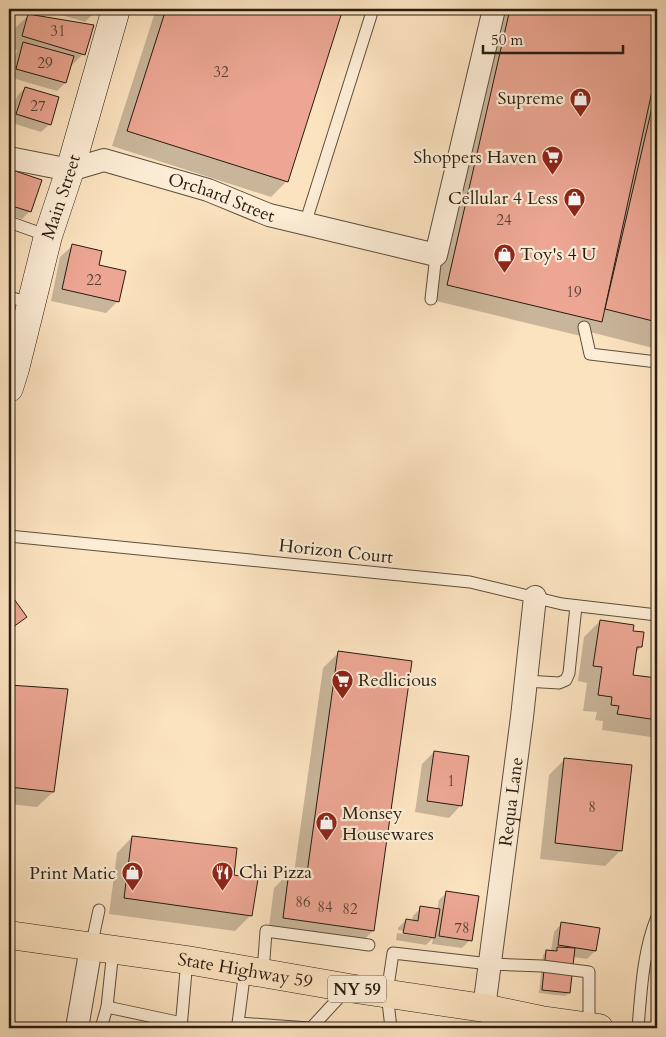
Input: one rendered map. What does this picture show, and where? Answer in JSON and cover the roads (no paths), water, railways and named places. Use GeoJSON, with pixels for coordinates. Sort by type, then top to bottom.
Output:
{"type":"FeatureCollection","features":[{"type":"Feature","properties":{"kind":"main road","name":"Main Street"},"geometry":{"type":"LineString","coordinates":[[9,388],[16,369],[20,300],[48,236],[70,170],[116,9]]}},
{"type":"Feature","properties":{"kind":"main road","name":"State Highway 59"},"geometry":{"type":"LineString","coordinates":[[9,935],[187,960],[349,988],[484,1008],[541,1020],[594,1027]]}},
{"type":"Feature","properties":{"kind":"street"},"geometry":{"type":"LineString","coordinates":[[436,255],[494,9]]}},
{"type":"Feature","properties":{"kind":"street","name":"Orchard Street"},"geometry":{"type":"LineString","coordinates":[[9,158],[70,170],[104,160],[208,190],[269,215],[436,255]]}},
{"type":"Feature","properties":{"kind":"street","name":"Requa Lane"},"geometry":{"type":"LineString","coordinates":[[484,1008],[535,597]]}},
{"type":"Feature","properties":{"kind":"street"},"geometry":{"type":"LineString","coordinates":[[77,1028],[102,949]]}},
{"type":"Feature","properties":{"kind":"lane"},"geometry":{"type":"LineString","coordinates":[[305,224],[373,9]]}},
{"type":"Feature","properties":{"kind":"lane"},"geometry":{"type":"LineString","coordinates":[[9,222],[48,236]]}},
{"type":"Feature","properties":{"kind":"lane"},"geometry":{"type":"LineString","coordinates":[[431,299],[436,255]]}},
{"type":"Feature","properties":{"kind":"lane"},"geometry":{"type":"LineString","coordinates":[[584,327],[590,354],[657,362]]}},
{"type":"Feature","properties":{"kind":"lane","name":"Horizon Court"},"geometry":{"type":"LineString","coordinates":[[9,536],[470,582],[562,604],[657,616]]}},
{"type":"Feature","properties":{"kind":"lane"},"geometry":{"type":"LineString","coordinates":[[526,681],[559,684],[566,680],[569,673],[576,606]]}},
{"type":"Feature","properties":{"kind":"lane"},"geometry":{"type":"LineString","coordinates":[[99,910],[106,1007],[101,1028]]}},
{"type":"Feature","properties":{"kind":"lane"},"geometry":{"type":"LineString","coordinates":[[638,1028],[642,982],[650,936],[657,917]]}},
{"type":"Feature","properties":{"kind":"lane"},"geometry":{"type":"LineString","coordinates":[[349,988],[310,1028],[238,1026],[266,932],[370,945]]}},
{"type":"Feature","properties":{"kind":"lane"},"geometry":{"type":"LineString","coordinates":[[391,1028],[387,993],[393,953],[490,964],[542,966],[588,972],[594,1027]]}},
{"type":"Feature","properties":{"kind":"lane"},"geometry":{"type":"LineString","coordinates":[[106,1007],[181,1026],[187,960]]}},
{"type":"Feature","properties":{"kind":"place","name":"Supreme"},"geometry":{"type":"Point","coordinates":[580,117]}},
{"type":"Feature","properties":{"kind":"place","name":"Shoppers Haven"},"geometry":{"type":"Point","coordinates":[553,176]}},
{"type":"Feature","properties":{"kind":"place","name":"Cellular 4 Less"},"geometry":{"type":"Point","coordinates":[574,217]}},
{"type":"Feature","properties":{"kind":"place","name":"Toy's 4 U"},"geometry":{"type":"Point","coordinates":[504,273]}},
{"type":"Feature","properties":{"kind":"place","name":"Redlicious"},"geometry":{"type":"Point","coordinates":[342,699]}},
{"type":"Feature","properties":{"kind":"place","name":"Monsey Housewares"},"geometry":{"type":"Point","coordinates":[326,842]}},
{"type":"Feature","properties":{"kind":"place","name":"Chi Pizza"},"geometry":{"type":"Point","coordinates":[223,891]}},
{"type":"Feature","properties":{"kind":"place","name":"Print Matic"},"geometry":{"type":"Point","coordinates":[132,892]}}]}
